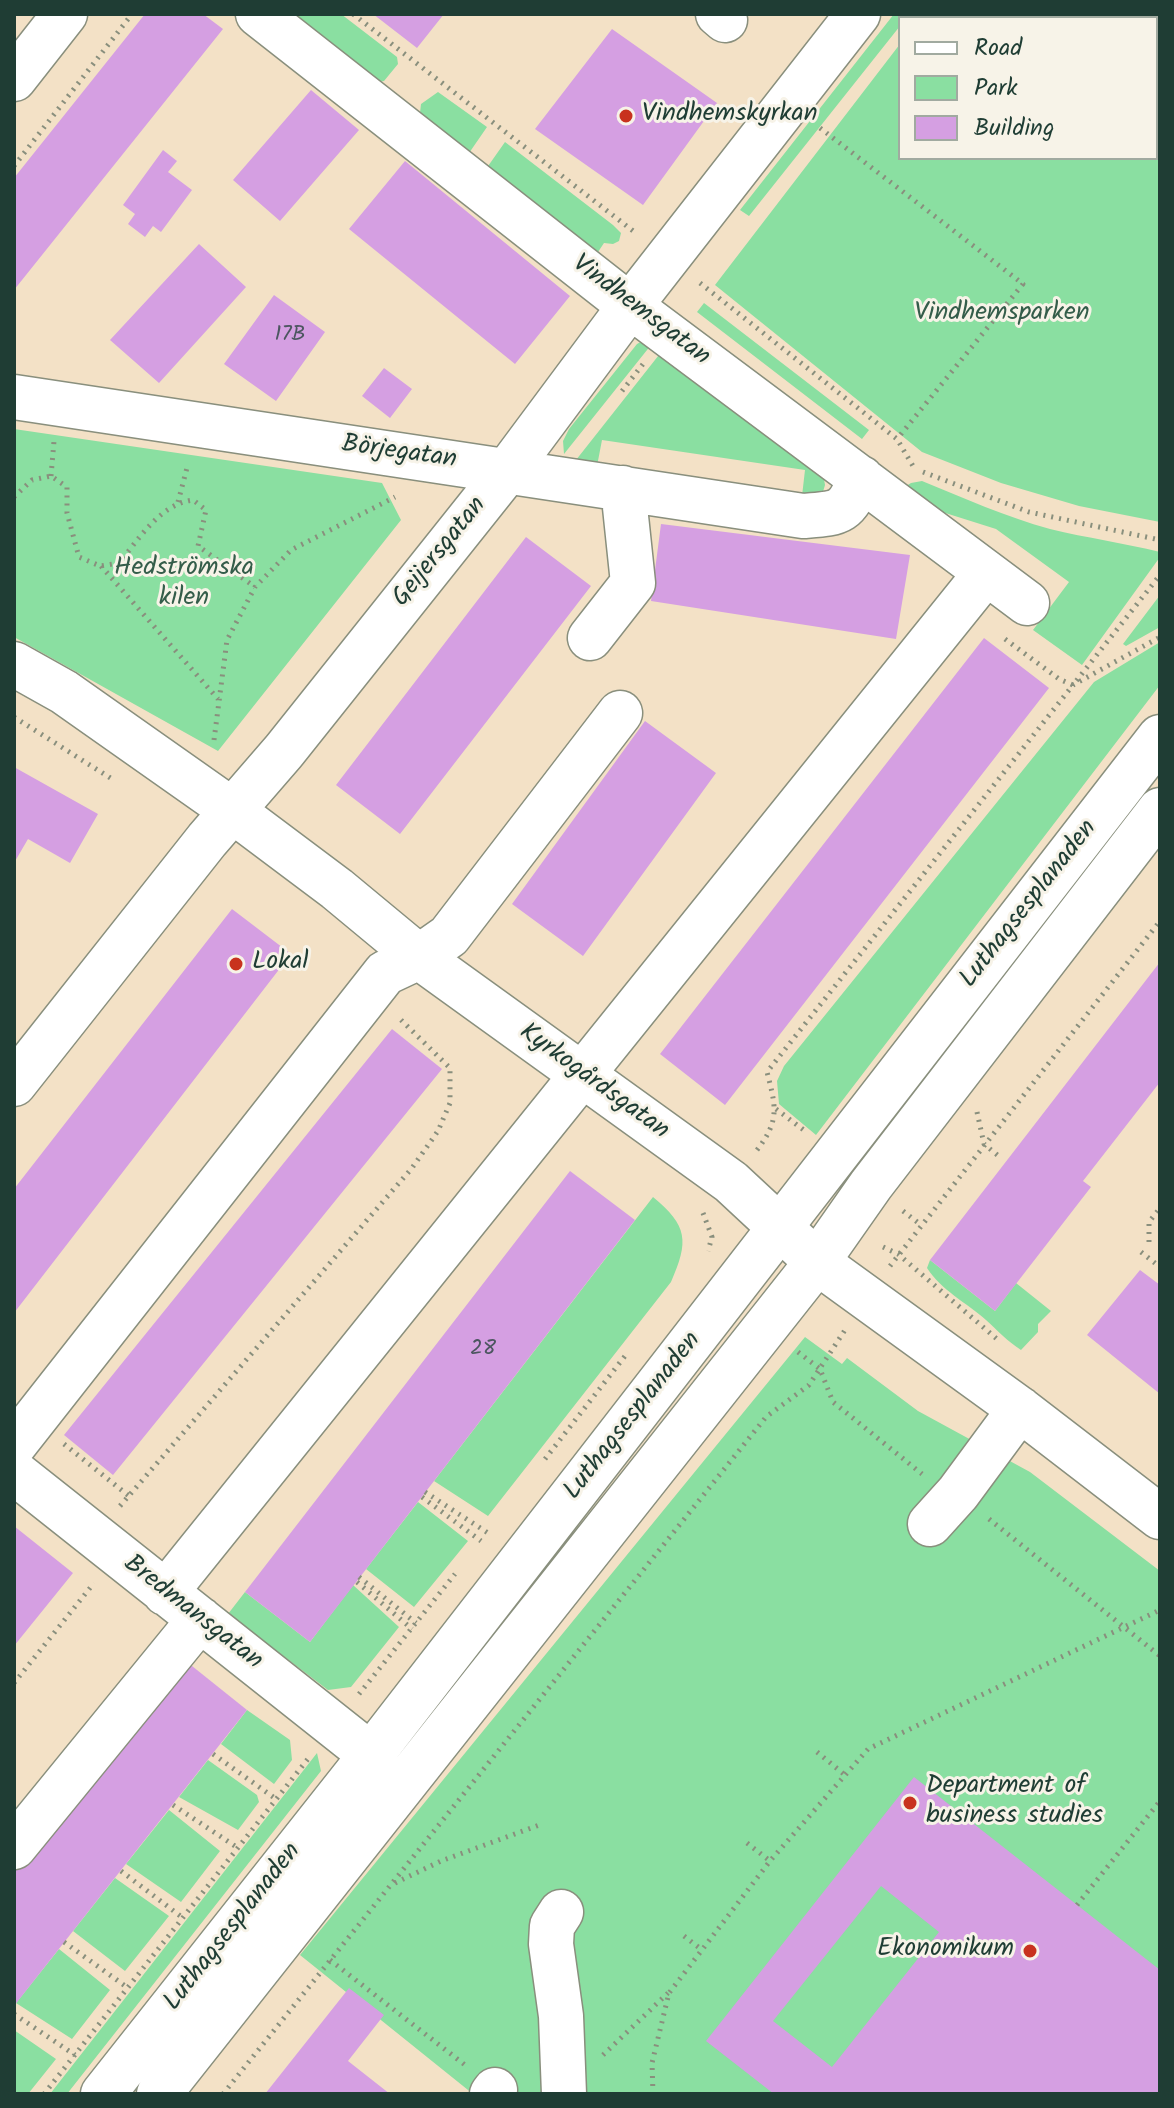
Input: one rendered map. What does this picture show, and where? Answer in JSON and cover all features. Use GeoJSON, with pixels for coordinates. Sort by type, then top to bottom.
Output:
{"type":"FeatureCollection","features":[{"type":"Feature","properties":{"kind":"street"},"geometry":{"type":"LineString","coordinates":[[14,79],[65,14]]}},
{"type":"Feature","properties":{"kind":"street","name":"Vindhemsgatan"},"geometry":{"type":"LineString","coordinates":[[258,14],[630,306],[1027,603]]}},
{"type":"Feature","properties":{"kind":"street","name":"Geijersgatan"},"geometry":{"type":"LineString","coordinates":[[14,1084],[508,470],[630,306],[858,14]]}},
{"type":"Feature","properties":{"kind":"street","name":"Börjegatan"},"geometry":{"type":"LineString","coordinates":[[14,397],[803,516],[831,514],[849,504],[861,478]]}},
{"type":"Feature","properties":{"kind":"street"},"geometry":{"type":"LineString","coordinates":[[590,638],[633,583],[623,488]]}},
{"type":"Feature","properties":{"kind":"street"},"geometry":{"type":"LineString","coordinates":[[165,1593],[986,573]]}},
{"type":"Feature","properties":{"kind":"street","name":"Kyrkogårdsgatan"},"geometry":{"type":"LineString","coordinates":[[14,664],[64,692],[233,811],[337,889],[419,957],[731,1182],[817,1262],[1020,1409],[1160,1517]]}},
{"type":"Feature","properties":{"kind":"street"},"geometry":{"type":"LineString","coordinates":[[14,1445],[385,973],[419,957],[449,936],[620,713]]}},
{"type":"Feature","properties":{"kind":"street","name":"Luthagsesplanaden"},"geometry":{"type":"LineString","coordinates":[[103,2094],[371,1755],[1160,737]]}},
{"type":"Feature","properties":{"kind":"street","name":"Luthagsesplanaden"},"geometry":{"type":"LineString","coordinates":[[159,2094],[817,1262],[871,1185],[1160,810]]}},
{"type":"Feature","properties":{"kind":"street"},"geometry":{"type":"LineString","coordinates":[[930,1524],[958,1493],[1020,1409]]}},
{"type":"Feature","properties":{"kind":"street","name":"Bredmansgatan"},"geometry":{"type":"LineString","coordinates":[[14,1472],[371,1755]]}},
{"type":"Feature","properties":{"kind":"street"},"geometry":{"type":"LineString","coordinates":[[14,1847],[200,1619]]}},
{"type":"Feature","properties":{"kind":"street"},"geometry":{"type":"LineString","coordinates":[[561,1912],[552,1926],[551,1944],[561,2016],[564,2093]]}},
{"type":"Feature","properties":{"kind":"path"},"geometry":{"type":"LineString","coordinates":[[14,166],[132,14]]}},
{"type":"Feature","properties":{"kind":"path"},"geometry":{"type":"LineString","coordinates":[[353,14],[643,238]]}},
{"type":"Feature","properties":{"kind":"path"},"geometry":{"type":"LineString","coordinates":[[788,103],[1023,284],[897,439]]}},
{"type":"Feature","properties":{"kind":"path"},"geometry":{"type":"LineString","coordinates":[[703,286],[897,439],[915,469]]}},
{"type":"Feature","properties":{"kind":"path"},"geometry":{"type":"LineString","coordinates":[[51,476],[55,427]]}},
{"type":"Feature","properties":{"kind":"path"},"geometry":{"type":"LineString","coordinates":[[178,502],[189,462]]}},
{"type":"Feature","properties":{"kind":"path"},"geometry":{"type":"LineString","coordinates":[[861,478],[915,469],[1029,512],[1160,540]]}},
{"type":"Feature","properties":{"kind":"path"},"geometry":{"type":"LineString","coordinates":[[14,497],[32,480],[51,476],[67,487],[67,513],[79,557],[100,566],[218,699]]}},
{"type":"Feature","properties":{"kind":"path"},"geometry":{"type":"LineString","coordinates":[[214,740],[227,640],[255,587],[291,550],[399,495]]}},
{"type":"Feature","properties":{"kind":"path"},"geometry":{"type":"LineString","coordinates":[[100,566],[119,563],[160,515],[178,502],[193,500],[206,510],[198,546],[255,587]]}},
{"type":"Feature","properties":{"kind":"path"},"geometry":{"type":"LineString","coordinates":[[707,1255],[712,1237],[702,1214],[767,1137],[776,1109],[767,1072],[1160,575]]}},
{"type":"Feature","properties":{"kind":"path"},"geometry":{"type":"LineString","coordinates":[[1027,603],[1002,637],[1059,679],[1073,685]]}},
{"type":"Feature","properties":{"kind":"path"},"geometry":{"type":"LineString","coordinates":[[1073,685],[1160,637]]}},
{"type":"Feature","properties":{"kind":"path"},"geometry":{"type":"LineString","coordinates":[[893,1261],[1160,921]]}},
{"type":"Feature","properties":{"kind":"path"},"geometry":{"type":"LineString","coordinates":[[14,1683],[106,1546],[412,1168],[438,1131],[450,1103],[450,1068],[395,1013]]}},
{"type":"Feature","properties":{"kind":"path"},"geometry":{"type":"LineString","coordinates":[[975,1105],[984,1144],[1001,1158]]}},
{"type":"Feature","properties":{"kind":"path"},"geometry":{"type":"LineString","coordinates":[[1149,1242],[1149,1222],[1160,1208]]}},
{"type":"Feature","properties":{"kind":"path"},"geometry":{"type":"LineString","coordinates":[[1141,1252],[1160,1267]]}},
{"type":"Feature","properties":{"kind":"path"},"geometry":{"type":"LineString","coordinates":[[223,2094],[766,1417],[809,1385],[846,1328]]}},
{"type":"Feature","properties":{"kind":"path"},"geometry":{"type":"LineString","coordinates":[[539,1466],[630,1350]]}},
{"type":"Feature","properties":{"kind":"path"},"geometry":{"type":"LineString","coordinates":[[481,1541],[423,1494],[488,1533]]}},
{"type":"Feature","properties":{"kind":"path"},"geometry":{"type":"LineString","coordinates":[[474,1551],[496,1522]]}},
{"type":"Feature","properties":{"kind":"path"},"geometry":{"type":"LineString","coordinates":[[44,2094],[465,1563]]}},
{"type":"Feature","properties":{"kind":"path"},"geometry":{"type":"LineString","coordinates":[[358,1580],[414,1626]]}},
{"type":"Feature","properties":{"kind":"path"},"geometry":{"type":"LineString","coordinates":[[564,2093],[669,1993],[770,1861],[868,1749],[1160,1610]]}},
{"type":"Feature","properties":{"kind":"path"},"geometry":{"type":"LineString","coordinates":[[817,1752],[845,1775]]}},
{"type":"Feature","properties":{"kind":"path"},"geometry":{"type":"LineString","coordinates":[[213,1754],[276,1799]]}},
{"type":"Feature","properties":{"kind":"path"},"geometry":{"type":"LineString","coordinates":[[1077,1905],[1160,1801]]}},
{"type":"Feature","properties":{"kind":"path"},"geometry":{"type":"LineString","coordinates":[[173,1805],[238,1848]]}},
{"type":"Feature","properties":{"kind":"path"},"geometry":{"type":"LineString","coordinates":[[391,1885],[441,1861],[542,1824]]}},
{"type":"Feature","properties":{"kind":"path"},"geometry":{"type":"LineString","coordinates":[[747,1843],[770,1861]]}},
{"type":"Feature","properties":{"kind":"path"},"geometry":{"type":"LineString","coordinates":[[121,1871],[183,1918]]}},
{"type":"Feature","properties":{"kind":"path"},"geometry":{"type":"LineString","coordinates":[[684,1936],[702,1950]]}},
{"type":"Feature","properties":{"kind":"path"},"geometry":{"type":"LineString","coordinates":[[64,1942],[128,1988]]}},
{"type":"Feature","properties":{"kind":"path"},"geometry":{"type":"LineString","coordinates":[[330,1960],[413,2023],[494,2092]]}},
{"type":"Feature","properties":{"kind":"path"},"geometry":{"type":"LineString","coordinates":[[653,2094],[652,2063],[669,1993]]}},
{"type":"Feature","properties":{"kind":"path"},"geometry":{"type":"LineString","coordinates":[[14,2014],[75,2055]]}},
{"type":"Feature","properties":{"kind":"green space"},"geometry":{"type":"Polygon","coordinates":[[[285,14],[341,14],[397,57],[398,64],[384,81],[373,83],[285,14]]]}},
{"type":"Feature","properties":{"kind":"green space"},"geometry":{"type":"Polygon","coordinates":[[[894,14],[910,14],[898,16],[898,29],[749,216],[740,210],[894,14]]]}},
{"type":"Feature","properties":{"kind":"green space","name":"Vindhemsparken"},"geometry":{"type":"Polygon","coordinates":[[[1160,14],[1160,522],[1079,506],[1001,483],[922,452],[715,285],[898,47],[898,160],[1158,160],[1158,16],[922,16],[1160,14]]]}},
{"type":"Feature","properties":{"kind":"green space"},"geometry":{"type":"Polygon","coordinates":[[[438,92],[487,127],[467,156],[420,113],[421,104],[438,92]]]}},
{"type":"Feature","properties":{"kind":"green space"},"geometry":{"type":"Polygon","coordinates":[[[505,142],[613,225],[621,233],[619,241],[604,243],[596,255],[486,169],[505,142]]]}},
{"type":"Feature","properties":{"kind":"green space"},"geometry":{"type":"Polygon","coordinates":[[[704,303],[869,430],[862,439],[697,312],[704,303]]]}},
{"type":"Feature","properties":{"kind":"green space"},"geometry":{"type":"Polygon","coordinates":[[[655,340],[564,454],[563,441],[569,429],[637,344],[655,340]]]}},
{"type":"Feature","properties":{"kind":"green space"},"geometry":{"type":"Polygon","coordinates":[[[666,346],[823,473],[825,485],[822,495],[802,496],[805,470],[602,440],[597,466],[576,460],[666,346]]]}},
{"type":"Feature","properties":{"kind":"green space","name":"Hedströmska kilen"},"geometry":{"type":"Polygon","coordinates":[[[14,429],[382,483],[401,520],[218,751],[14,637],[14,429]]]}},
{"type":"Feature","properties":{"kind":"green space"},"geometry":{"type":"Polygon","coordinates":[[[922,481],[1034,524],[1160,552],[1160,557],[1082,665],[1033,630],[1069,582],[996,529],[920,505],[900,490],[922,481]]]}},
{"type":"Feature","properties":{"kind":"green space"},"geometry":{"type":"Polygon","coordinates":[[[1160,595],[1160,627],[1126,646],[1123,644],[1160,595]]]}},
{"type":"Feature","properties":{"kind":"green space"},"geometry":{"type":"Polygon","coordinates":[[[1160,642],[1160,685],[816,1135],[779,1104],[777,1081],[784,1066],[1094,682],[1160,642]]]}},
{"type":"Feature","properties":{"kind":"green space"},"geometry":{"type":"Polygon","coordinates":[[[653,1197],[673,1217],[682,1235],[681,1256],[671,1282],[488,1516],[434,1481],[653,1197]]]}},
{"type":"Feature","properties":{"kind":"green space"},"geometry":{"type":"Polygon","coordinates":[[[930,1260],[995,1311],[1016,1283],[1051,1311],[1038,1324],[1038,1332],[1021,1350],[939,1283],[927,1268],[930,1260]]]}},
{"type":"Feature","properties":{"kind":"green space"},"geometry":{"type":"Polygon","coordinates":[[[805,1337],[842,1364],[847,1358],[918,1411],[1030,1472],[1160,1571],[1160,2094],[473,2094],[300,1955],[805,1337]]]}},
{"type":"Feature","properties":{"kind":"green space"},"geometry":{"type":"Polygon","coordinates":[[[418,1502],[468,1541],[414,1607],[366,1569],[418,1502]]]}},
{"type":"Feature","properties":{"kind":"green space"},"geometry":{"type":"Polygon","coordinates":[[[353,1585],[399,1627],[351,1687],[328,1690],[228,1614],[245,1592],[310,1642],[353,1585]]]}},
{"type":"Feature","properties":{"kind":"green space"},"geometry":{"type":"Polygon","coordinates":[[[247,1710],[290,1740],[292,1760],[274,1784],[221,1744],[247,1710]]]}},
{"type":"Feature","properties":{"kind":"green space"},"geometry":{"type":"Polygon","coordinates":[[[317,1753],[321,1771],[67,2094],[50,2094],[317,1753]]]}},
{"type":"Feature","properties":{"kind":"green space"},"geometry":{"type":"Polygon","coordinates":[[[208,1760],[257,1795],[259,1802],[238,1830],[179,1797],[208,1760]]]}},
{"type":"Feature","properties":{"kind":"green space"},"geometry":{"type":"Polygon","coordinates":[[[169,1810],[220,1851],[181,1902],[126,1864],[169,1810]]]}},
{"type":"Feature","properties":{"kind":"green space"},"geometry":{"type":"Polygon","coordinates":[[[115,1878],[169,1916],[125,1971],[73,1931],[115,1878]]]}},
{"type":"Feature","properties":{"kind":"green space"},"geometry":{"type":"Polygon","coordinates":[[[59,1949],[110,1990],[72,2039],[16,2003],[59,1949]]]}},
{"type":"Feature","properties":{"kind":"green space"},"geometry":{"type":"Polygon","coordinates":[[[14,2030],[56,2059],[28,2094],[14,2094],[14,2030]]]}},
{"type":"Feature","properties":{"kind":"building"},"geometry":{"type":"Polygon","coordinates":[[[145,14],[203,14],[223,29],[14,290],[14,178],[145,14]]]}},
{"type":"Feature","properties":{"kind":"building"},"geometry":{"type":"Polygon","coordinates":[[[373,14],[444,14],[417,48],[373,14]]]}},
{"type":"Feature","properties":{"kind":"building","name":"Vindhemskyrkan"},"geometry":{"type":"Polygon","coordinates":[[[612,29],[717,103],[643,205],[535,129],[612,29]]]}},
{"type":"Feature","properties":{"kind":"building"},"geometry":{"type":"Polygon","coordinates":[[[311,90],[359,130],[280,221],[233,180],[311,90]]]}},
{"type":"Feature","properties":{"kind":"building"},"geometry":{"type":"Polygon","coordinates":[[[163,150],[177,161],[168,172],[192,190],[161,232],[153,226],[145,237],[128,224],[135,214],[123,205],[163,150]]]}},
{"type":"Feature","properties":{"kind":"building"},"geometry":{"type":"Polygon","coordinates":[[[405,161],[570,296],[515,364],[349,229],[405,161]]]}},
{"type":"Feature","properties":{"kind":"building"},"geometry":{"type":"Polygon","coordinates":[[[199,244],[246,287],[159,383],[110,340],[199,244]]]}},
{"type":"Feature","properties":{"kind":"building"},"geometry":{"type":"Polygon","coordinates":[[[274,295],[325,332],[276,401],[224,364],[274,295]]]}},
{"type":"Feature","properties":{"kind":"building"},"geometry":{"type":"Polygon","coordinates":[[[384,368],[412,389],[390,418],[362,396],[384,368]]]}},
{"type":"Feature","properties":{"kind":"building"},"geometry":{"type":"Polygon","coordinates":[[[661,524],[910,555],[896,639],[651,601],[661,524]]]}},
{"type":"Feature","properties":{"kind":"building"},"geometry":{"type":"Polygon","coordinates":[[[526,537],[591,586],[400,834],[336,785],[526,537]]]}},
{"type":"Feature","properties":{"kind":"building"},"geometry":{"type":"Polygon","coordinates":[[[984,638],[1049,688],[725,1105],[660,1054],[984,638]]]}},
{"type":"Feature","properties":{"kind":"building"},"geometry":{"type":"Polygon","coordinates":[[[645,721],[716,773],[583,956],[512,904],[645,721]]]}},
{"type":"Feature","properties":{"kind":"building"},"geometry":{"type":"Polygon","coordinates":[[[14,767],[98,814],[70,863],[28,839],[14,863],[14,767]]]}},
{"type":"Feature","properties":{"kind":"building"},"geometry":{"type":"Polygon","coordinates":[[[232,909],[291,954],[14,1313],[14,1189],[232,909]]]}},
{"type":"Feature","properties":{"kind":"building"},"geometry":{"type":"Polygon","coordinates":[[[1160,962],[1160,1082],[1083,1181],[1091,1187],[995,1311],[930,1260],[1160,962]]]}},
{"type":"Feature","properties":{"kind":"building"},"geometry":{"type":"Polygon","coordinates":[[[392,1029],[442,1069],[113,1475],[64,1435],[392,1029]]]}},
{"type":"Feature","properties":{"kind":"building"},"geometry":{"type":"Polygon","coordinates":[[[570,1171],[635,1220],[310,1642],[245,1592],[570,1171]]]}},
{"type":"Feature","properties":{"kind":"building"},"geometry":{"type":"Polygon","coordinates":[[[1140,1270],[1160,1285],[1160,1394],[1087,1335],[1140,1270]]]}},
{"type":"Feature","properties":{"kind":"building"},"geometry":{"type":"Polygon","coordinates":[[[14,1526],[73,1573],[14,1646],[14,1526]]]}},
{"type":"Feature","properties":{"kind":"building"},"geometry":{"type":"Polygon","coordinates":[[[182,1658],[247,1710],[14,2006],[14,1871],[182,1658]]]}},
{"type":"Feature","properties":{"kind":"building","name":"Ekonomikum"},"geometry":{"type":"Polygon","coordinates":[[[914,1777],[1160,1970],[1160,2094],[774,2094],[706,2041],[914,1777]],[[881,1886],[773,2021],[832,2067],[939,1932],[881,1886]]]}},
{"type":"Feature","properties":{"kind":"building"},"geometry":{"type":"Polygon","coordinates":[[[349,1988],[384,2015],[348,2061],[390,2094],[265,2094],[349,1988]]]}},
{"type":"Feature","properties":{"kind":"place","name":"Vindhemskyrkan"},"geometry":{"type":"Point","coordinates":[626,116]}},
{"type":"Feature","properties":{"kind":"place","name":"Lokal"},"geometry":{"type":"Point","coordinates":[236,964]}},
{"type":"Feature","properties":{"kind":"place","name":"Department of business studies"},"geometry":{"type":"Point","coordinates":[910,1803]}},
{"type":"Feature","properties":{"kind":"place","name":"Ekonomikum"},"geometry":{"type":"Point","coordinates":[1030,1951]}}]}
